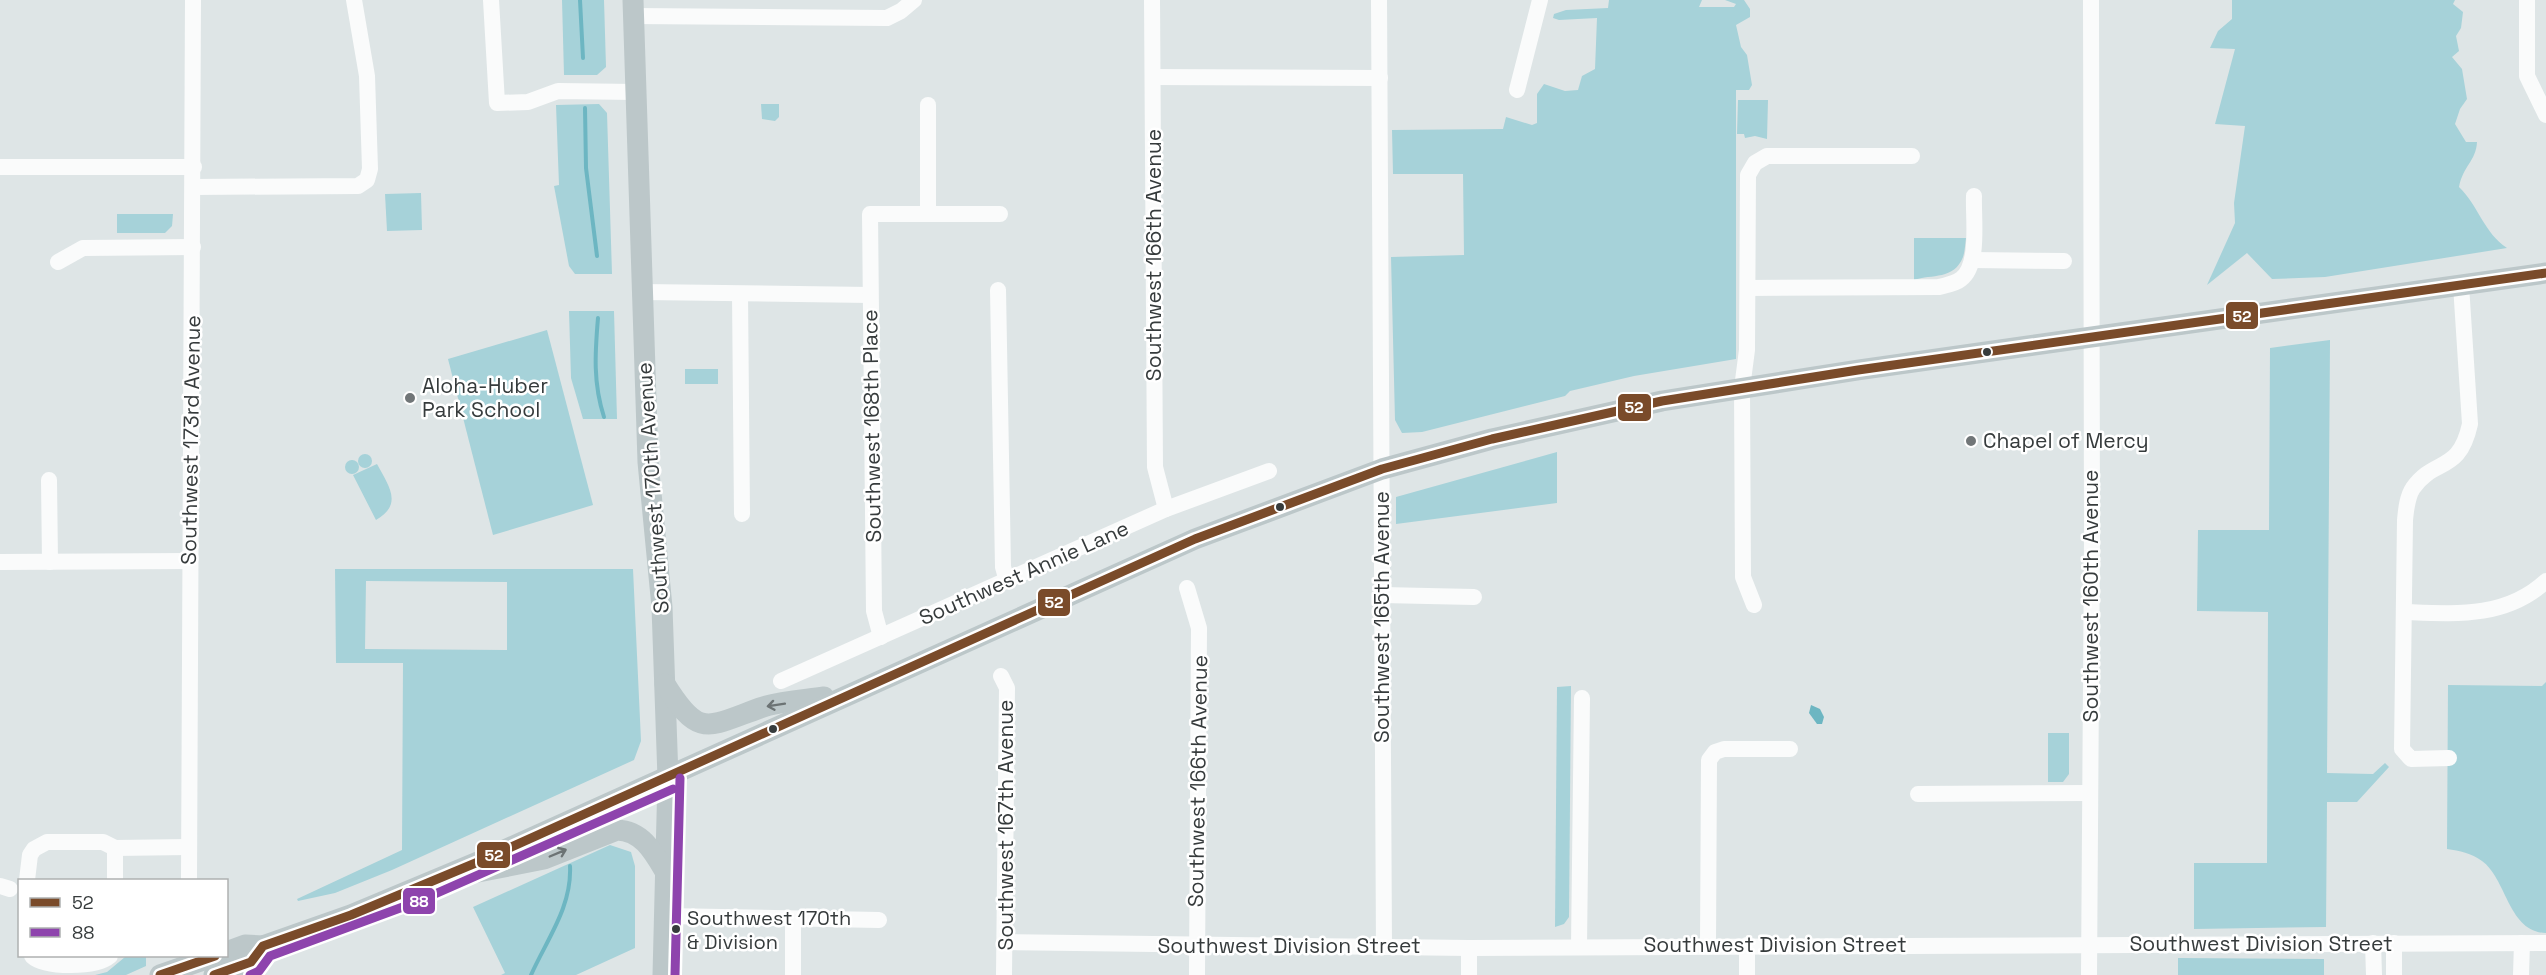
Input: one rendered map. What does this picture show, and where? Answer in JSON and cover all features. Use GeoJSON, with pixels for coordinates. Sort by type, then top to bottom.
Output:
{"type":"FeatureCollection","features":[{"type":"Feature","properties":{"kind":"main road","name":"Southwest 170th Avenue"},"geometry":{"type":"LineString","coordinates":[[633,8],[648,462],[659,564],[668,778],[663,975]]}},
{"type":"Feature","properties":{"kind":"main road"},"geometry":{"type":"LineString","coordinates":[[228,951],[245,945],[263,946],[351,915],[440,879],[1195,539],[1382,470],[1579,418],[1742,388],[2546,273]]}},
{"type":"Feature","properties":{"kind":"main road"},"geometry":{"type":"LineString","coordinates":[[664,684],[685,712],[700,722],[715,725],[762,707],[854,692]]}},
{"type":"Feature","properties":{"kind":"main road"},"geometry":{"type":"LineString","coordinates":[[440,879],[544,859],[618,830],[640,837],[652,849],[666,873]]}},
{"type":"Feature","properties":{"kind":"main road"},"geometry":{"type":"LineString","coordinates":[[214,975],[251,962],[263,946]]}},
{"type":"Feature","properties":{"kind":"main road"},"geometry":{"type":"LineString","coordinates":[[160,975],[190,960],[209,957]]}},
{"type":"Feature","properties":{"kind":"street","name":"Southwest 173rd Avenue"},"geometry":{"type":"LineString","coordinates":[[189,879],[189,561],[194,187],[193,0]]}},
{"type":"Feature","properties":{"kind":"street"},"geometry":{"type":"LineString","coordinates":[[194,187],[358,186],[367,180],[370,169],[367,76],[354,0]]}},
{"type":"Feature","properties":{"kind":"street"},"geometry":{"type":"LineString","coordinates":[[491,0],[497,103],[528,102],[558,91],[635,92]]}},
{"type":"Feature","properties":{"kind":"street"},"geometry":{"type":"LineString","coordinates":[[633,8],[887,18],[914,0]]}},
{"type":"Feature","properties":{"kind":"street","name":"Southwest 166th Avenue"},"geometry":{"type":"LineString","coordinates":[[1152,0],[1155,467],[1166,509]]}},
{"type":"Feature","properties":{"kind":"street","name":"Southwest 165th Avenue"},"geometry":{"type":"LineString","coordinates":[[1379,0],[1384,946]]}},
{"type":"Feature","properties":{"kind":"street"},"geometry":{"type":"LineString","coordinates":[[1517,90],[1540,0]]}},
{"type":"Feature","properties":{"kind":"street","name":"Southwest 160th Avenue"},"geometry":{"type":"LineString","coordinates":[[2089,975],[2091,0]]}},
{"type":"Feature","properties":{"kind":"street"},"geometry":{"type":"LineString","coordinates":[[2527,0],[2528,76],[2546,115]]}},
{"type":"Feature","properties":{"kind":"street"},"geometry":{"type":"LineString","coordinates":[[1153,77],[1380,78]]}},
{"type":"Feature","properties":{"kind":"street"},"geometry":{"type":"LineString","coordinates":[[928,105],[928,214],[1000,214]]}},
{"type":"Feature","properties":{"kind":"street"},"geometry":{"type":"LineString","coordinates":[[1754,605],[1743,577],[1742,388],[1747,350],[1747,179],[1755,163],[1767,156],[1912,156]]}},
{"type":"Feature","properties":{"kind":"street"},"geometry":{"type":"LineString","coordinates":[[0,167],[194,167]]}},
{"type":"Feature","properties":{"kind":"street"},"geometry":{"type":"LineString","coordinates":[[1748,288],[1939,287],[1962,278],[1973,260],[1974,196]]}},
{"type":"Feature","properties":{"kind":"street","name":"Southwest 168th Place"},"geometry":{"type":"LineString","coordinates":[[881,637],[874,611],[870,214],[928,214]]}},
{"type":"Feature","properties":{"kind":"street"},"geometry":{"type":"LineString","coordinates":[[57,262],[83,248],[193,247]]}},
{"type":"Feature","properties":{"kind":"street"},"geometry":{"type":"LineString","coordinates":[[1973,260],[2064,261]]}},
{"type":"Feature","properties":{"kind":"street"},"geometry":{"type":"LineString","coordinates":[[2449,758],[2411,759],[2406,756],[2402,740],[2405,520],[2408,502],[2414,488],[2458,455],[2466,441],[2470,424],[2461,285]]}},
{"type":"Feature","properties":{"kind":"street"},"geometry":{"type":"LineString","coordinates":[[998,290],[1003,567],[1007,581]]}},
{"type":"Feature","properties":{"kind":"street"},"geometry":{"type":"LineString","coordinates":[[642,292],[870,295]]}},
{"type":"Feature","properties":{"kind":"street"},"geometry":{"type":"LineString","coordinates":[[740,294],[742,514]]}},
{"type":"Feature","properties":{"kind":"street","name":"Southwest Annie Lane"},"geometry":{"type":"LineString","coordinates":[[781,681],[1166,509],[1269,471]]}},
{"type":"Feature","properties":{"kind":"street"},"geometry":{"type":"LineString","coordinates":[[50,480],[50,562]]}},
{"type":"Feature","properties":{"kind":"street"},"geometry":{"type":"LineString","coordinates":[[0,562],[189,561]]}},
{"type":"Feature","properties":{"kind":"street"},"geometry":{"type":"LineString","coordinates":[[2405,612],[2463,614],[2495,609],[2518,602],[2546,581]]}},
{"type":"Feature","properties":{"kind":"street","name":"Southwest 166th Avenue"},"geometry":{"type":"LineString","coordinates":[[1187,588],[1199,628],[1197,975]]}},
{"type":"Feature","properties":{"kind":"street"},"geometry":{"type":"LineString","coordinates":[[1382,595],[1474,597]]}},
{"type":"Feature","properties":{"kind":"street","name":"Southwest 167th Avenue"},"geometry":{"type":"LineString","coordinates":[[1001,676],[1007,688],[1004,975]]}},
{"type":"Feature","properties":{"kind":"street"},"geometry":{"type":"LineString","coordinates":[[1579,945],[1582,698]]}},
{"type":"Feature","properties":{"kind":"street"},"geometry":{"type":"LineString","coordinates":[[1708,945],[1709,766],[1712,755],[1724,749],[1790,748]]}},
{"type":"Feature","properties":{"kind":"street"},"geometry":{"type":"LineString","coordinates":[[1918,794],[2090,793]]}},
{"type":"Feature","properties":{"kind":"street"},"geometry":{"type":"LineString","coordinates":[[27,879],[27,862],[34,849],[47,842],[102,842],[115,848],[188,847]]}},
{"type":"Feature","properties":{"kind":"street"},"geometry":{"type":"LineString","coordinates":[[115,848],[115,879]]}},
{"type":"Feature","properties":{"kind":"street"},"geometry":{"type":"LineString","coordinates":[[665,916],[879,920]]}},
{"type":"Feature","properties":{"kind":"street"},"geometry":{"type":"LineString","coordinates":[[793,919],[793,974]]}},
{"type":"Feature","properties":{"kind":"street","name":"Southwest Division Street"},"geometry":{"type":"LineString","coordinates":[[1005,942],[1469,948],[1579,945],[2546,943]]}},
{"type":"Feature","properties":{"kind":"street"},"geometry":{"type":"LineString","coordinates":[[2373,943],[2374,975]]}},
{"type":"Feature","properties":{"kind":"street"},"geometry":{"type":"LineString","coordinates":[[2394,943],[2394,975]]}},
{"type":"Feature","properties":{"kind":"street"},"geometry":{"type":"LineString","coordinates":[[2521,975],[2522,943]]}},
{"type":"Feature","properties":{"kind":"street"},"geometry":{"type":"LineString","coordinates":[[1747,945],[1747,975]]}},
{"type":"Feature","properties":{"kind":"street"},"geometry":{"type":"LineString","coordinates":[[1469,948],[1469,975]]}},
{"type":"Feature","properties":{"kind":"street"},"geometry":{"type":"LineString","coordinates":[[34,957],[47,964],[57,964],[96,963],[108,957]]}},
{"type":"Feature","properties":{"kind":"shaded area"},"geometry":{"type":"Polygon","coordinates":[[[562,0],[604,0],[606,67],[597,75],[564,75],[562,0]]]}},
{"type":"Feature","properties":{"kind":"shaded area"},"geometry":{"type":"Polygon","coordinates":[[[1609,0],[1702,0],[1699,7],[1734,7],[1736,4],[1725,0],[1744,0],[1750,9],[1750,17],[1736,25],[1741,47],[1747,55],[1752,85],[1749,90],[1736,90],[1736,359],[1634,376],[1570,391],[1565,396],[1422,432],[1402,433],[1395,420],[1391,257],[1464,255],[1463,174],[1393,174],[1392,130],[1503,129],[1506,117],[1532,125],[1537,123],[1537,94],[1544,84],[1565,91],[1578,90],[1582,76],[1595,69],[1597,18],[1559,20],[1553,18],[1554,14],[1566,10],[1608,8],[1609,0]]]}},
{"type":"Feature","properties":{"kind":"shaded area"},"geometry":{"type":"Polygon","coordinates":[[[2232,0],[2455,0],[2453,4],[2463,12],[2461,28],[2456,36],[2459,51],[2452,57],[2462,69],[2467,99],[2460,109],[2455,124],[2466,142],[2477,142],[2459,187],[2466,194],[2492,235],[2507,248],[2325,277],[2272,279],[2247,253],[2207,285],[2235,223],[2234,203],[2245,126],[2215,124],[2235,49],[2210,48],[2218,31],[2232,19],[2232,0]]]}},
{"type":"Feature","properties":{"kind":"shaded area"},"geometry":{"type":"Polygon","coordinates":[[[1738,100],[1768,100],[1767,139],[1755,136],[1745,138],[1744,134],[1737,134],[1738,100]]]}},
{"type":"Feature","properties":{"kind":"shaded area"},"geometry":{"type":"Polygon","coordinates":[[[599,104],[607,113],[612,274],[575,274],[569,266],[554,186],[559,185],[556,105],[599,104]]]}},
{"type":"Feature","properties":{"kind":"shaded area"},"geometry":{"type":"Polygon","coordinates":[[[761,104],[779,104],[779,117],[775,121],[762,119],[761,104]]]}},
{"type":"Feature","properties":{"kind":"shaded area"},"geometry":{"type":"Polygon","coordinates":[[[421,193],[422,230],[387,231],[385,194],[421,193]]]}},
{"type":"Feature","properties":{"kind":"shaded area"},"geometry":{"type":"Polygon","coordinates":[[[117,214],[173,214],[172,226],[165,233],[117,233],[117,214]]]}},
{"type":"Feature","properties":{"kind":"shaded area"},"geometry":{"type":"Polygon","coordinates":[[[1914,238],[1966,238],[1963,257],[1959,264],[1948,273],[1914,280],[1914,238]]]}},
{"type":"Feature","properties":{"kind":"shaded area"},"geometry":{"type":"Polygon","coordinates":[[[569,311],[614,311],[617,419],[583,419],[571,378],[569,311]]]}},
{"type":"Feature","properties":{"kind":"shaded area"},"geometry":{"type":"Polygon","coordinates":[[[547,330],[593,505],[493,535],[448,359],[547,330]]]}},
{"type":"Feature","properties":{"kind":"shaded area"},"geometry":{"type":"Polygon","coordinates":[[[2330,340],[2327,773],[2373,774],[2385,763],[2389,767],[2357,802],[2327,802],[2326,927],[2194,929],[2194,863],[2267,863],[2268,612],[2197,611],[2198,530],[2269,530],[2270,348],[2330,340]]]}},
{"type":"Feature","properties":{"kind":"shaded area"},"geometry":{"type":"Polygon","coordinates":[[[685,369],[718,369],[718,384],[685,384],[685,369]]]}},
{"type":"Feature","properties":{"kind":"shaded area"},"geometry":{"type":"Polygon","coordinates":[[[1557,452],[1557,503],[1396,524],[1396,497],[1557,452]]]}},
{"type":"Feature","properties":{"kind":"shaded area"},"geometry":{"type":"Polygon","coordinates":[[[365,454],[370,456],[372,461],[370,466],[365,468],[360,466],[358,461],[360,456],[365,454]]]}},
{"type":"Feature","properties":{"kind":"shaded area"},"geometry":{"type":"Polygon","coordinates":[[[352,460],[357,462],[359,467],[357,472],[352,474],[347,472],[345,467],[347,462],[352,460]]]}},
{"type":"Feature","properties":{"kind":"shaded area"},"geometry":{"type":"Polygon","coordinates":[[[377,464],[389,487],[392,501],[385,514],[376,520],[353,475],[377,464]]]}},
{"type":"Feature","properties":{"kind":"shaded area"},"geometry":{"type":"Polygon","coordinates":[[[335,569],[633,569],[641,741],[634,760],[392,870],[335,893],[298,901],[297,899],[402,850],[403,663],[336,663],[335,569]],[[366,581],[365,649],[507,650],[507,582],[366,581]]]}},
{"type":"Feature","properties":{"kind":"shaded area"},"geometry":{"type":"Polygon","coordinates":[[[2546,682],[2546,933],[2533,930],[2523,924],[2490,869],[2482,861],[2474,856],[2447,849],[2448,685],[2542,686],[2546,682]]]}},
{"type":"Feature","properties":{"kind":"shaded area"},"geometry":{"type":"Polygon","coordinates":[[[1571,686],[1569,917],[1564,924],[1555,927],[1557,687],[1571,686]]]}},
{"type":"Feature","properties":{"kind":"shaded area"},"geometry":{"type":"Polygon","coordinates":[[[1811,705],[1820,709],[1824,717],[1822,724],[1817,724],[1809,713],[1811,705]]]}},
{"type":"Feature","properties":{"kind":"shaded area"},"geometry":{"type":"Polygon","coordinates":[[[2048,733],[2069,733],[2069,774],[2063,782],[2048,782],[2048,733]]]}},
{"type":"Feature","properties":{"kind":"shaded area"},"geometry":{"type":"Polygon","coordinates":[[[610,845],[631,852],[635,866],[635,948],[576,975],[501,975],[505,973],[473,907],[610,845]]]}},
{"type":"Feature","properties":{"kind":"shaded area"},"geometry":{"type":"Polygon","coordinates":[[[125,957],[146,957],[146,966],[126,975],[95,975],[107,972],[125,957]]]}},
{"type":"Feature","properties":{"kind":"shaded area"},"geometry":{"type":"Polygon","coordinates":[[[2178,958],[2324,959],[2324,975],[2178,975],[2178,958]]]}},
{"type":"Feature","properties":{"kind":"waterway"},"geometry":{"type":"LineString","coordinates":[[580,0],[583,58]]}},
{"type":"Feature","properties":{"kind":"waterway"},"geometry":{"type":"LineString","coordinates":[[585,108],[586,168],[597,256]]}},
{"type":"Feature","properties":{"kind":"waterway"},"geometry":{"type":"LineString","coordinates":[[598,318],[596,380],[604,417]]}},
{"type":"Feature","properties":{"kind":"waterway"},"geometry":{"type":"LineString","coordinates":[[531,975],[563,909],[570,881],[570,866]]}},
{"type":"Feature","properties":{"kind":"transit line","name":"52"},"geometry":{"type":"LineString","coordinates":[[214,975],[251,962],[263,946],[351,915],[478,862],[1195,539],[1382,469],[1492,439],[1662,401],[1858,370],[2546,273]]}},
{"type":"Feature","properties":{"kind":"transit line","name":"88"},"geometry":{"type":"LineString","coordinates":[[675,975],[680,778]]}},
{"type":"Feature","properties":{"kind":"transit line","name":"88"},"geometry":{"type":"LineString","coordinates":[[250,975],[259,971],[270,956],[419,901],[673,789]]}},
{"type":"Feature","properties":{"kind":"transit line","name":"52"},"geometry":{"type":"LineString","coordinates":[[160,975],[212,957]]}},
{"type":"Feature","properties":{"kind":"place","name":"Aloha-Huber Park School"},"geometry":{"type":"Point","coordinates":[410,398]}},
{"type":"Feature","properties":{"kind":"place","name":"Chapel of Mercy"},"geometry":{"type":"Point","coordinates":[1971,441]}},
{"type":"Feature","properties":{"kind":"place","name":"Southwest 170th & Division"},"geometry":{"type":"Point","coordinates":[676,929]}}]}
